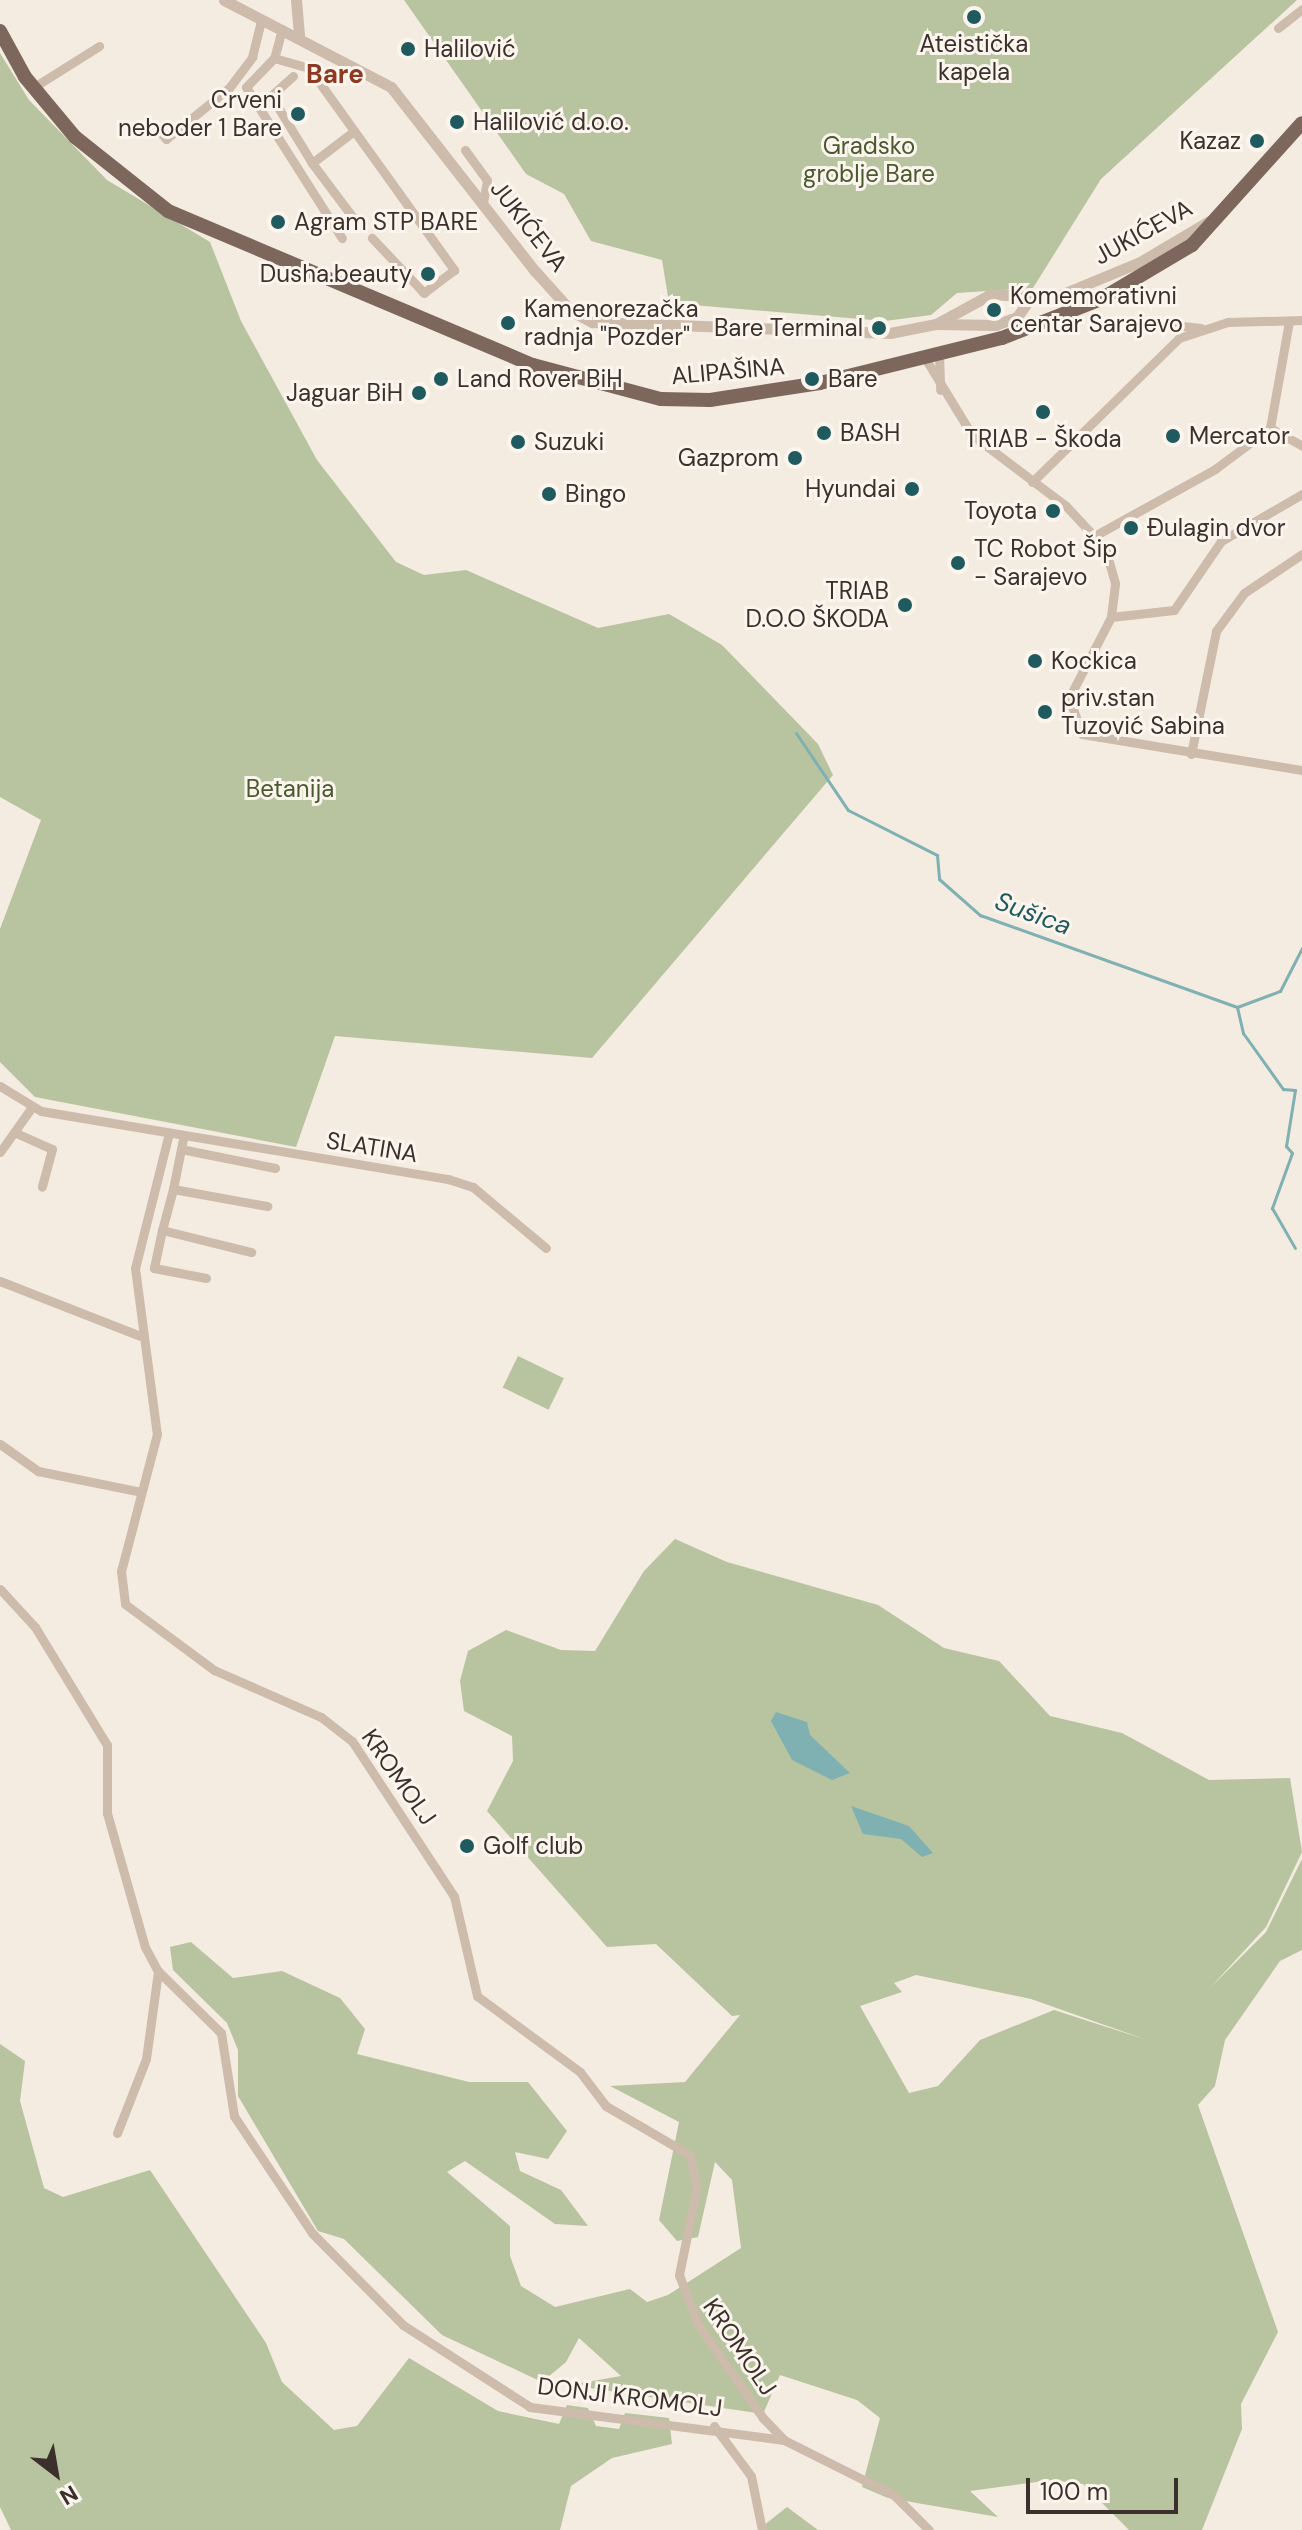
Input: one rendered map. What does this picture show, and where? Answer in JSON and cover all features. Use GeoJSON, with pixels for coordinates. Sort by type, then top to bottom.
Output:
{"type":"FeatureCollection","features":[{"type":"Feature","properties":{"kind":"main road","name":"ALIPAŠINA"},"geometry":{"type":"LineString","coordinates":[[0,31],[34,87],[98,160],[168,211],[554,371],[652,398],[710,400],[932,356],[1032,328],[1119,291],[1192,245],[1231,208],[1302,123]]}},
{"type":"Feature","properties":{"kind":"street","name":"JUKIĆEVA"},"geometry":{"type":"LineString","coordinates":[[224,0],[299,36],[391,87],[559,299],[592,322],[657,329],[844,326],[884,334],[936,324],[995,325],[1017,317],[1028,301]]}},
{"type":"Feature","properties":{"kind":"street"},"geometry":{"type":"LineString","coordinates":[[296,0],[299,36]]}},
{"type":"Feature","properties":{"kind":"street"},"geometry":{"type":"LineString","coordinates":[[1278,28],[1302,9]]}},
{"type":"Feature","properties":{"kind":"street"},"geometry":{"type":"LineString","coordinates":[[161,133],[166,139],[229,88],[252,57],[261,20]]}},
{"type":"Feature","properties":{"kind":"street"},"geometry":{"type":"LineString","coordinates":[[282,29],[274,58],[246,87],[342,238]]}},
{"type":"Feature","properties":{"kind":"street"},"geometry":{"type":"LineString","coordinates":[[34,87],[99,46]]}},
{"type":"Feature","properties":{"kind":"street"},"geometry":{"type":"LineString","coordinates":[[274,58],[309,68],[454,270],[424,293],[372,238]]}},
{"type":"Feature","properties":{"kind":"street"},"geometry":{"type":"LineString","coordinates":[[293,76],[271,96],[312,163],[360,227]]}},
{"type":"Feature","properties":{"kind":"street"},"geometry":{"type":"LineString","coordinates":[[312,163],[354,131]]}},
{"type":"Feature","properties":{"kind":"street"},"geometry":{"type":"LineString","coordinates":[[465,150],[487,180],[483,203]]}},
{"type":"Feature","properties":{"kind":"street","name":"JUKIĆEVA"},"geometry":{"type":"LineString","coordinates":[[936,324],[983,296],[1028,301],[1097,282],[1231,208]]}},
{"type":"Feature","properties":{"kind":"street"},"geometry":{"type":"LineString","coordinates":[[1145,322],[1204,328],[1302,320]]}},
{"type":"Feature","properties":{"kind":"street"},"geometry":{"type":"LineString","coordinates":[[1096,535],[1215,469],[1270,428],[1289,321]]}},
{"type":"Feature","properties":{"kind":"street"},"geometry":{"type":"LineString","coordinates":[[1032,482],[1137,371],[1179,338],[1204,328]]}},
{"type":"Feature","properties":{"kind":"street"},"geometry":{"type":"LineString","coordinates":[[932,356],[940,390],[972,435],[1096,535],[1112,565],[1111,617],[1069,698],[1075,726],[1094,740],[1302,770]]}},
{"type":"Feature","properties":{"kind":"street"},"geometry":{"type":"LineString","coordinates":[[1270,428],[1302,446]]}},
{"type":"Feature","properties":{"kind":"street"},"geometry":{"type":"LineString","coordinates":[[1111,617],[1174,610],[1221,541],[1302,494]]}},
{"type":"Feature","properties":{"kind":"street"},"geometry":{"type":"LineString","coordinates":[[1191,754],[1216,631],[1244,593],[1302,554]]}},
{"type":"Feature","properties":{"kind":"street"},"geometry":{"type":"LineString","coordinates":[[0,1086],[32,1107],[0,1152]]}},
{"type":"Feature","properties":{"kind":"street","name":"SLATINA"},"geometry":{"type":"LineString","coordinates":[[32,1107],[168,1137],[182,1144],[448,1179],[473,1187],[546,1248]]}},
{"type":"Feature","properties":{"kind":"street"},"geometry":{"type":"LineString","coordinates":[[16,1133],[52,1149],[42,1187]]}},
{"type":"Feature","properties":{"kind":"street","name":"KROMOLJ"},"geometry":{"type":"LineString","coordinates":[[168,1137],[135,1268],[140,1336],[157,1434],[121,1571],[125,1604],[214,1670],[321,1717],[352,1741],[454,1896],[477,1996],[580,2072],[606,2106],[690,2155],[697,2187],[679,2275],[688,2307],[784,2440],[886,2490],[929,2530]]}},
{"type":"Feature","properties":{"kind":"street"},"geometry":{"type":"LineString","coordinates":[[206,1278],[154,1268],[182,1144],[275,1168]]}},
{"type":"Feature","properties":{"kind":"street"},"geometry":{"type":"LineString","coordinates":[[173,1189],[267,1206]]}},
{"type":"Feature","properties":{"kind":"street"},"geometry":{"type":"LineString","coordinates":[[162,1230],[251,1252]]}},
{"type":"Feature","properties":{"kind":"street"},"geometry":{"type":"LineString","coordinates":[[0,1281],[140,1336]]}},
{"type":"Feature","properties":{"kind":"street"},"geometry":{"type":"LineString","coordinates":[[0,1444],[38,1471],[141,1492]]}},
{"type":"Feature","properties":{"kind":"street","name":"DONJI KROMOLJ"},"geometry":{"type":"LineString","coordinates":[[0,1589],[35,1627],[107,1745],[107,1813],[128,1901],[158,1971],[221,2033],[234,2116],[312,2233],[403,2325],[530,2407],[714,2426],[784,2440]]}},
{"type":"Feature","properties":{"kind":"street"},"geometry":{"type":"LineString","coordinates":[[117,2133],[146,2059],[158,1971]]}},
{"type":"Feature","properties":{"kind":"street"},"geometry":{"type":"LineString","coordinates":[[714,2426],[751,2476],[762,2530]]}},
{"type":"Feature","properties":{"kind":"green space","name":"Gradsko groblje Bare"},"geometry":{"type":"Polygon","coordinates":[[[404,0],[1297,0],[1101,179],[1033,288],[957,293],[931,315],[885,321],[669,303],[662,260],[591,241],[564,194],[526,174],[404,0]]]}},
{"type":"Feature","properties":{"kind":"green space","name":"Betanija"},"geometry":{"type":"Polygon","coordinates":[[[0,53],[29,100],[107,180],[210,242],[241,321],[317,460],[396,562],[424,575],[466,570],[598,628],[669,614],[722,645],[818,744],[833,775],[592,1058],[335,1036],[296,1147],[35,1097],[0,1062],[0,929],[41,820],[0,797],[0,53]]]}},
{"type":"Feature","properties":{"kind":"green space"},"geometry":{"type":"Polygon","coordinates":[[[518,1356],[564,1378],[548,1410],[503,1387],[518,1356]]]}},
{"type":"Feature","properties":{"kind":"green space"},"geometry":{"type":"Polygon","coordinates":[[[675,1539],[727,1562],[878,1605],[944,1648],[999,1661],[1050,1716],[1122,1733],[1209,1780],[1290,1778],[1302,1852],[1266,1927],[1210,1988],[1266,1932],[1302,1859],[1302,1950],[1280,1961],[1225,2040],[1215,2086],[1198,2105],[1278,2332],[1241,2404],[1242,2429],[1202,2530],[1129,2530],[1083,2484],[1052,2480],[970,2491],[998,2517],[888,2498],[862,2487],[880,2418],[857,2400],[780,2375],[763,2414],[570,2385],[621,2376],[579,2338],[566,2362],[542,2382],[442,2335],[344,2239],[318,2231],[238,2096],[238,2050],[227,2023],[173,1970],[170,1947],[191,1942],[233,1978],[282,1971],[340,1998],[365,2029],[357,2054],[469,2082],[528,2082],[567,2131],[548,2159],[515,2152],[520,2171],[561,2190],[588,2226],[555,2224],[465,2161],[447,2172],[510,2226],[510,2256],[521,2286],[555,2307],[630,2289],[647,2302],[668,2295],[741,2248],[732,2180],[715,2162],[698,2237],[677,2241],[659,2220],[679,2122],[610,2086],[685,2082],[740,2015],[732,2016],[656,1944],[607,1947],[487,1811],[513,1761],[512,1736],[464,1711],[460,1681],[468,1651],[506,1630],[561,1650],[595,1651],[644,1571],[675,1539]],[[916,1975],[894,1983],[902,1992],[860,2006],[909,2093],[938,2086],[980,2040],[1054,2010],[1147,2040],[1031,1999],[916,1975]]]}},
{"type":"Feature","properties":{"kind":"green space"},"geometry":{"type":"Polygon","coordinates":[[[0,2044],[25,2061],[20,2101],[44,2188],[63,2197],[150,2170],[266,2343],[282,2382],[334,2430],[357,2426],[409,2358],[498,2411],[559,2424],[567,2405],[588,2408],[596,2426],[619,2429],[625,2413],[669,2418],[672,2444],[612,2458],[571,2486],[560,2530],[11,2530],[0,2507],[0,2044]]]}},
{"type":"Feature","properties":{"kind":"green space"},"geometry":{"type":"Polygon","coordinates":[[[787,2507],[818,2530],[758,2530],[787,2507]]]}},
{"type":"Feature","properties":{"kind":"water"},"geometry":{"type":"Polygon","coordinates":[[[776,1712],[807,1722],[810,1735],[850,1773],[832,1780],[792,1760],[771,1721],[776,1712]]]}},
{"type":"Feature","properties":{"kind":"water"},"geometry":{"type":"Polygon","coordinates":[[[851,1806],[909,1826],[933,1853],[922,1857],[901,1839],[863,1834],[851,1806]]]}},
{"type":"Feature","properties":{"kind":"waterway","name":"Sušica"},"geometry":{"type":"LineString","coordinates":[[796,733],[848,810],[937,855],[939,879],[980,915],[1237,1007],[1243,1033],[1283,1089],[1295,1090],[1286,1146],[1292,1153],[1272,1208],[1295,1248]]}},
{"type":"Feature","properties":{"kind":"waterway","name":"Sušica"},"geometry":{"type":"LineString","coordinates":[[1237,1007],[1280,991],[1302,948]]}},
{"type":"Feature","properties":{"kind":"place","name":"Ateistička kapela"},"geometry":{"type":"Point","coordinates":[974,17]}},
{"type":"Feature","properties":{"kind":"place","name":"Halilović"},"geometry":{"type":"Point","coordinates":[408,49]}},
{"type":"Feature","properties":{"kind":"place","name":"Crveni neboder 1 Bare"},"geometry":{"type":"Point","coordinates":[298,114]}},
{"type":"Feature","properties":{"kind":"place","name":"Halilović d.o.o."},"geometry":{"type":"Point","coordinates":[457,122]}},
{"type":"Feature","properties":{"kind":"place","name":"Kazaz"},"geometry":{"type":"Point","coordinates":[1257,141]}},
{"type":"Feature","properties":{"kind":"place","name":"Agram STP BARE"},"geometry":{"type":"Point","coordinates":[278,222]}},
{"type":"Feature","properties":{"kind":"place","name":"Dusha.beauty"},"geometry":{"type":"Point","coordinates":[428,274]}},
{"type":"Feature","properties":{"kind":"place","name":"Komemorativni centar Sarajevo"},"geometry":{"type":"Point","coordinates":[994,310]}},
{"type":"Feature","properties":{"kind":"place","name":"Kamenorezačka radnja \"Pozder\""},"geometry":{"type":"Point","coordinates":[508,323]}},
{"type":"Feature","properties":{"kind":"place","name":"Bare Terminal"},"geometry":{"type":"Point","coordinates":[879,328]}},
{"type":"Feature","properties":{"kind":"place","name":"Land Rover BiH"},"geometry":{"type":"Point","coordinates":[441,379]}},
{"type":"Feature","properties":{"kind":"place","name":"Bare"},"geometry":{"type":"Point","coordinates":[812,379]}},
{"type":"Feature","properties":{"kind":"place","name":"Jaguar BiH"},"geometry":{"type":"Point","coordinates":[419,393]}},
{"type":"Feature","properties":{"kind":"place","name":"TRIAB - Škoda"},"geometry":{"type":"Point","coordinates":[1043,412]}},
{"type":"Feature","properties":{"kind":"place","name":"BASH"},"geometry":{"type":"Point","coordinates":[824,433]}},
{"type":"Feature","properties":{"kind":"place","name":"Mercator"},"geometry":{"type":"Point","coordinates":[1173,436]}},
{"type":"Feature","properties":{"kind":"place","name":"Suzuki"},"geometry":{"type":"Point","coordinates":[518,442]}},
{"type":"Feature","properties":{"kind":"place","name":"Gazprom"},"geometry":{"type":"Point","coordinates":[795,458]}},
{"type":"Feature","properties":{"kind":"place","name":"Hyundai"},"geometry":{"type":"Point","coordinates":[912,489]}},
{"type":"Feature","properties":{"kind":"place","name":"Bingo"},"geometry":{"type":"Point","coordinates":[549,494]}},
{"type":"Feature","properties":{"kind":"place","name":"Toyota"},"geometry":{"type":"Point","coordinates":[1053,511]}},
{"type":"Feature","properties":{"kind":"place","name":"Đulagin dvor"},"geometry":{"type":"Point","coordinates":[1131,528]}},
{"type":"Feature","properties":{"kind":"place","name":"TC Robot Šip - Sarajevo"},"geometry":{"type":"Point","coordinates":[958,563]}},
{"type":"Feature","properties":{"kind":"place","name":"TRIAB D.O.O ŠKODA"},"geometry":{"type":"Point","coordinates":[905,605]}},
{"type":"Feature","properties":{"kind":"place","name":"Kockica"},"geometry":{"type":"Point","coordinates":[1035,661]}},
{"type":"Feature","properties":{"kind":"place","name":"priv.stan Tuzović Sabina"},"geometry":{"type":"Point","coordinates":[1045,712]}},
{"type":"Feature","properties":{"kind":"place","name":"Golf club"},"geometry":{"type":"Point","coordinates":[467,1846]}},
{"type":"Feature","properties":{"kind":"district","name":"Bare"},"geometry":{"type":"Point","coordinates":[335,75]}}]}
